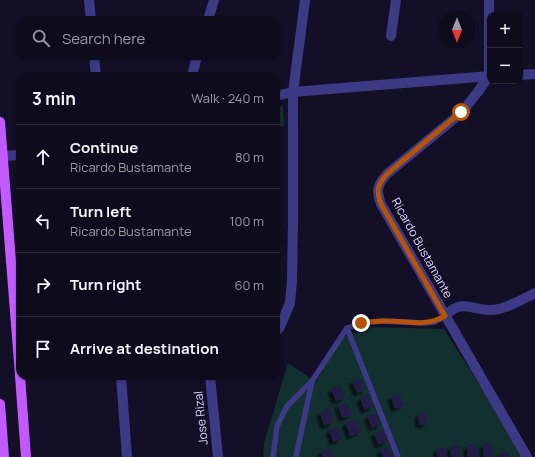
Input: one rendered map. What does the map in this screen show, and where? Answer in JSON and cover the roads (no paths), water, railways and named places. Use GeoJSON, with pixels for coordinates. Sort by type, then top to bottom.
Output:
{"type":"FeatureCollection","features":[{"type":"Feature","properties":{"kind":"main road"},"geometry":{"type":"LineString","coordinates":[[0,122],[16,297]]}},
{"type":"Feature","properties":{"kind":"main road"},"geometry":{"type":"LineString","coordinates":[[20,380],[26,457]]}},
{"type":"Feature","properties":{"kind":"main road"},"geometry":{"type":"LineString","coordinates":[[0,404],[4,457]]}},
{"type":"Feature","properties":{"kind":"street"},"geometry":{"type":"LineString","coordinates":[[89,0],[91,16]]}},
{"type":"Feature","properties":{"kind":"street"},"geometry":{"type":"LineString","coordinates":[[209,16],[214,0]]}},
{"type":"Feature","properties":{"kind":"street"},"geometry":{"type":"LineString","coordinates":[[280,327],[290,303],[292,281],[293,92],[305,0]]}},
{"type":"Feature","properties":{"kind":"street"},"geometry":{"type":"LineString","coordinates":[[391,36],[396,0]]}},
{"type":"Feature","properties":{"kind":"street"},"geometry":{"type":"LineString","coordinates":[[489,0],[489,48]]}},
{"type":"Feature","properties":{"kind":"street"},"geometry":{"type":"LineString","coordinates":[[94,60],[96,72]]}},
{"type":"Feature","properties":{"kind":"street"},"geometry":{"type":"LineString","coordinates":[[193,72],[196,60]]}},
{"type":"Feature","properties":{"kind":"street"},"geometry":{"type":"LineString","coordinates":[[523,75],[535,74]]}},
{"type":"Feature","properties":{"kind":"street"},"geometry":{"type":"LineString","coordinates":[[280,95],[293,92],[487,76]]}},
{"type":"Feature","properties":{"kind":"street","name":"Ricardo Bustamante"},"geometry":{"type":"LineString","coordinates":[[487,79],[478,94],[461,112],[387,174],[381,181],[377,192],[381,204],[527,457]]}},
{"type":"Feature","properties":{"kind":"street"},"geometry":{"type":"LineString","coordinates":[[3,156],[16,154]]}},
{"type":"Feature","properties":{"kind":"street"},"geometry":{"type":"LineString","coordinates":[[445,316],[453,308],[462,306],[492,310],[513,304],[535,293]]}},
{"type":"Feature","properties":{"kind":"street"},"geometry":{"type":"LineString","coordinates":[[121,380],[127,457]]}},
{"type":"Feature","properties":{"kind":"street","name":"Jose Rizal"},"geometry":{"type":"LineString","coordinates":[[210,380],[218,457]]}},
{"type":"Feature","properties":{"kind":"lane"},"geometry":{"type":"LineString","coordinates":[[273,457],[277,426],[287,406],[312,381],[347,328],[361,323],[383,321],[422,323],[435,322],[445,316]]}},
{"type":"Feature","properties":{"kind":"lane"},"geometry":{"type":"LineString","coordinates":[[347,328],[398,457]]}},
{"type":"Feature","properties":{"kind":"lane"},"geometry":{"type":"LineString","coordinates":[[296,457],[312,381]]}}]}
